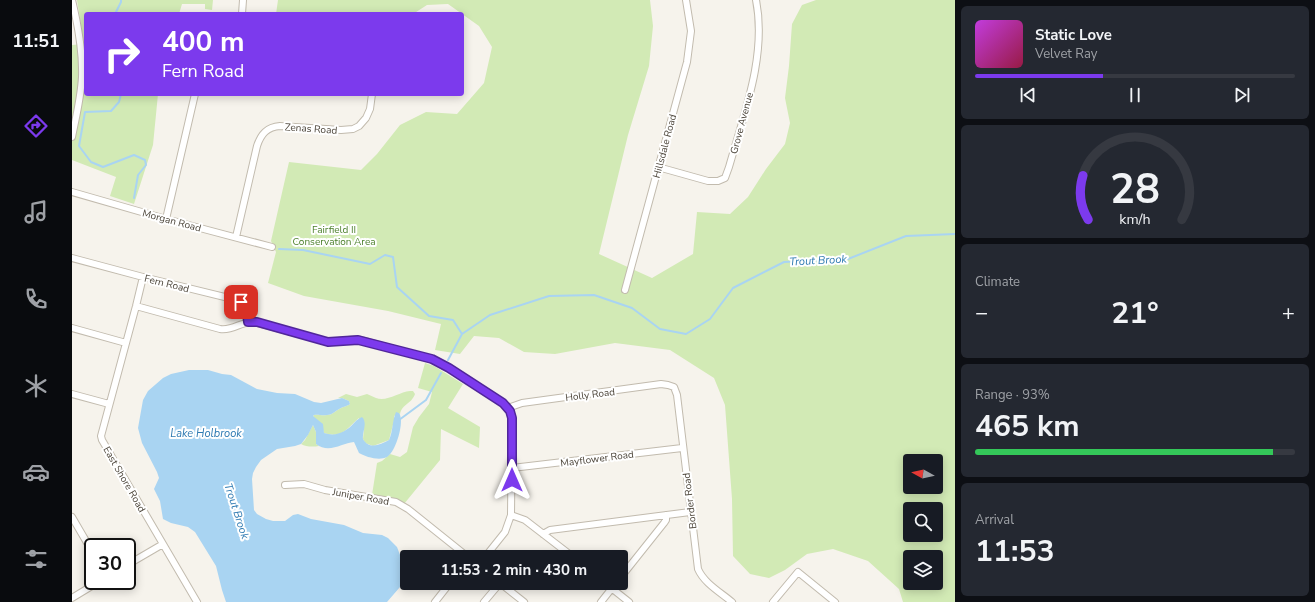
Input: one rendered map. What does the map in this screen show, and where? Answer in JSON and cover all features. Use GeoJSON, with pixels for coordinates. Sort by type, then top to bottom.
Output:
{"type":"FeatureCollection","features":[{"type":"Feature","properties":{"kind":"street"},"geometry":{"type":"LineString","coordinates":[[72,0],[78,31],[82,72],[80,94],[72,137]]}},
{"type":"Feature","properties":{"kind":"street"},"geometry":{"type":"LineString","coordinates":[[242,12],[243,0]]}},
{"type":"Feature","properties":{"kind":"street","name":"Hillsdale Road"},"geometry":{"type":"LineString","coordinates":[[625,290],[689,52],[691,31],[686,0]]}},
{"type":"Feature","properties":{"kind":"street","name":"Grove Avenue"},"geometry":{"type":"LineString","coordinates":[[658,167],[708,180],[718,181],[725,178],[757,64],[759,26],[756,0]]}},
{"type":"Feature","properties":{"kind":"street"},"geometry":{"type":"LineString","coordinates":[[166,219],[195,96]]}},
{"type":"Feature","properties":{"kind":"street","name":"Zenas Road"},"geometry":{"type":"LineString","coordinates":[[236,237],[257,146],[263,133],[272,127],[284,126],[341,130],[353,129],[359,126],[366,118],[370,108],[372,96]]}},
{"type":"Feature","properties":{"kind":"street","name":"Morgan Road"},"geometry":{"type":"LineString","coordinates":[[72,192],[272,247]]}},
{"type":"Feature","properties":{"kind":"street","name":"Fern Road"},"geometry":{"type":"LineString","coordinates":[[72,258],[143,278],[243,302],[246,306],[248,322]]}},
{"type":"Feature","properties":{"kind":"street","name":"East Shore Road"},"geometry":{"type":"LineString","coordinates":[[143,278],[101,434],[102,440],[197,602]]}},
{"type":"Feature","properties":{"kind":"street"},"geometry":{"type":"LineString","coordinates":[[136,306],[220,329],[231,329],[248,322],[257,322],[328,342],[358,340],[428,358],[449,368],[500,401],[508,408],[512,418],[512,502],[511,515],[505,532],[491,550]]}},
{"type":"Feature","properties":{"kind":"street"},"geometry":{"type":"LineString","coordinates":[[72,328],[126,343]]}},
{"type":"Feature","properties":{"kind":"street","name":"Holly Road"},"geometry":{"type":"LineString","coordinates":[[508,408],[522,402],[661,384],[672,386]]}},
{"type":"Feature","properties":{"kind":"street","name":"Border Road"},"geometry":{"type":"LineString","coordinates":[[672,386],[677,395],[696,561],[699,572],[708,583],[732,602]]}},
{"type":"Feature","properties":{"kind":"street"},"geometry":{"type":"LineString","coordinates":[[72,394],[109,404]]}},
{"type":"Feature","properties":{"kind":"street","name":"Mayflower Road"},"geometry":{"type":"LineString","coordinates":[[512,468],[682,448]]}},
{"type":"Feature","properties":{"kind":"street","name":"Juniper Road"},"geometry":{"type":"LineString","coordinates":[[285,485],[304,484],[325,490],[396,502],[408,509],[459,550]]}},
{"type":"Feature","properties":{"kind":"street"},"geometry":{"type":"LineString","coordinates":[[543,534],[550,530],[690,512]]}},
{"type":"Feature","properties":{"kind":"street"},"geometry":{"type":"LineString","coordinates":[[511,515],[525,520],[564,550]]}},
{"type":"Feature","properties":{"kind":"street"},"geometry":{"type":"LineString","coordinates":[[628,568],[664,523],[666,520],[666,515]]}},
{"type":"Feature","properties":{"kind":"street"},"geometry":{"type":"LineString","coordinates":[[72,517],[84,538]]}},
{"type":"Feature","properties":{"kind":"street"},"geometry":{"type":"LineString","coordinates":[[136,560],[163,544]]}},
{"type":"Feature","properties":{"kind":"street"},"geometry":{"type":"LineString","coordinates":[[773,602],[798,572],[835,602]]}},
{"type":"Feature","properties":{"kind":"street"},"geometry":{"type":"LineString","coordinates":[[72,598],[85,590]]}},
{"type":"Feature","properties":{"kind":"street"},"geometry":{"type":"LineString","coordinates":[[435,602],[444,590]]}},
{"type":"Feature","properties":{"kind":"street"},"geometry":{"type":"LineString","coordinates":[[484,602],[494,590]]}},
{"type":"Feature","properties":{"kind":"street"},"geometry":{"type":"LineString","coordinates":[[509,590],[524,602]]}},
{"type":"Feature","properties":{"kind":"street"},"geometry":{"type":"LineString","coordinates":[[601,602],[611,590]]}},
{"type":"Feature","properties":{"kind":"street"},"geometry":{"type":"LineString","coordinates":[[618,590],[629,602]]}},
{"type":"Feature","properties":{"kind":"green space"},"geometry":{"type":"Polygon","coordinates":[[[77,0],[213,0],[212,10],[205,9],[205,4],[182,4],[180,12],[84,12],[84,44],[77,0]]]}},
{"type":"Feature","properties":{"kind":"green space","name":"Fairfield II Conservation Area"},"geometry":{"type":"Polygon","coordinates":[[[278,0],[650,0],[653,26],[649,66],[628,135],[599,254],[652,278],[693,254],[697,212],[730,214],[748,197],[766,169],[785,144],[790,123],[785,98],[792,24],[802,5],[816,0],[955,0],[955,602],[903,602],[899,589],[868,561],[833,549],[807,554],[785,570],[769,578],[750,574],[733,556],[732,499],[725,405],[714,378],[670,350],[615,343],[555,354],[524,352],[499,338],[474,336],[460,354],[435,350],[441,324],[388,311],[304,296],[268,283],[276,252],[271,241],[289,162],[361,170],[377,154],[400,125],[426,112],[457,114],[484,83],[492,47],[479,26],[464,15],[464,12],[459,12],[448,4],[427,5],[416,12],[276,12],[278,0]]]}},
{"type":"Feature","properties":{"kind":"green space"},"geometry":{"type":"Polygon","coordinates":[[[84,44],[84,96],[158,96],[153,145],[134,204],[110,196],[116,177],[72,160],[72,45],[84,44]]]}},
{"type":"Feature","properties":{"kind":"green space"},"geometry":{"type":"Polygon","coordinates":[[[425,363],[434,366],[463,384],[448,408],[480,427],[479,448],[441,429],[440,460],[404,504],[399,500],[372,495],[377,463],[382,461],[390,454],[400,457],[407,452],[413,427],[429,404],[432,392],[418,388],[425,363]]]}},
{"type":"Feature","properties":{"kind":"green space"},"geometry":{"type":"Polygon","coordinates":[[[413,391],[415,394],[413,398],[404,406],[400,415],[399,413],[394,416],[389,440],[373,446],[365,443],[363,439],[364,429],[359,418],[344,432],[336,435],[324,433],[313,416],[329,415],[342,407],[349,405],[349,401],[338,398],[346,394],[357,397],[367,394],[376,398],[384,399],[413,391]]]}},
{"type":"Feature","properties":{"kind":"green space"},"geometry":{"type":"Polygon","coordinates":[[[313,425],[316,432],[316,444],[319,446],[305,446],[301,444],[305,440],[313,425]]]}},
{"type":"Feature","properties":{"kind":"water","name":"Lake Holbrook"},"geometry":{"type":"Polygon","coordinates":[[[189,370],[208,370],[231,375],[257,389],[277,393],[295,394],[314,402],[321,403],[342,398],[349,401],[350,404],[331,414],[313,416],[323,424],[324,433],[340,433],[362,417],[365,422],[363,439],[368,444],[375,446],[389,440],[396,412],[399,413],[401,423],[399,436],[394,449],[387,457],[376,459],[359,453],[354,442],[331,448],[321,447],[316,444],[316,432],[313,425],[301,444],[277,449],[261,460],[253,473],[252,479],[254,510],[257,514],[266,519],[273,521],[285,521],[293,515],[298,514],[311,519],[344,525],[363,533],[382,535],[388,538],[397,547],[400,555],[400,587],[387,602],[226,602],[216,566],[195,532],[188,527],[171,523],[163,519],[160,501],[154,489],[159,478],[142,443],[138,428],[143,400],[148,391],[163,378],[171,374],[189,370]]]}},
{"type":"Feature","properties":{"kind":"waterway"},"geometry":{"type":"LineString","coordinates":[[116,12],[121,0]]}},
{"type":"Feature","properties":{"kind":"waterway"},"geometry":{"type":"LineString","coordinates":[[120,96],[119,102],[111,111],[85,112],[79,146],[91,162],[103,167],[134,155],[145,160],[146,165],[138,175],[134,198]]}},
{"type":"Feature","properties":{"kind":"waterway","name":"Trout Brook"},"geometry":{"type":"LineString","coordinates":[[448,360],[462,334],[490,315],[549,296],[594,295],[632,308],[660,329],[686,334],[710,319],[733,288],[784,262],[848,259],[906,236],[955,234]]}},
{"type":"Feature","properties":{"kind":"waterway"},"geometry":{"type":"LineString","coordinates":[[279,249],[303,250],[370,264],[385,255],[393,257],[397,287],[429,316],[453,320],[462,334]]}},
{"type":"Feature","properties":{"kind":"waterway","name":"Trout Brook"},"geometry":{"type":"LineString","coordinates":[[399,420],[426,400],[441,373]]}},
{"type":"Feature","properties":{"kind":"route"},"geometry":{"type":"LineString","coordinates":[[241,302],[243,302],[246,306],[248,322],[257,322],[328,342],[358,340],[428,358],[444,365],[500,401],[508,408],[512,418],[512,480]]}}]}
